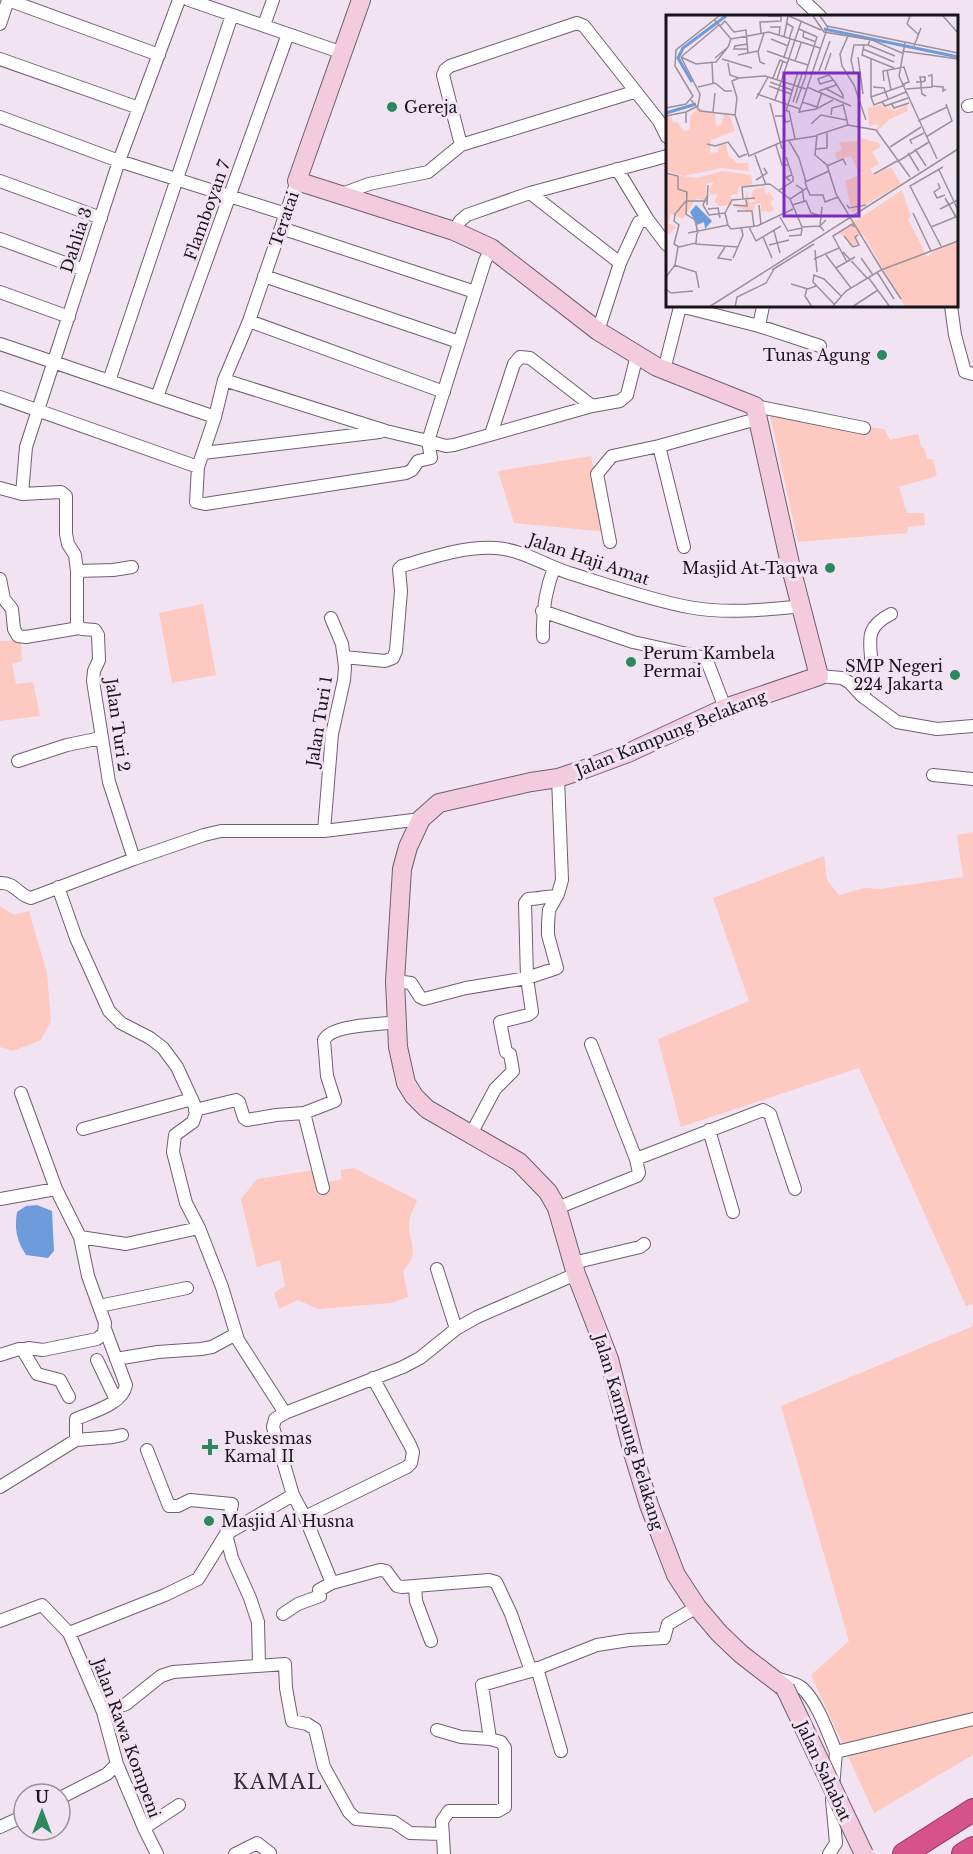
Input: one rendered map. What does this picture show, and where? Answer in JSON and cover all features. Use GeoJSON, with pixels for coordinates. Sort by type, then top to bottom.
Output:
{"type":"FeatureCollection","features":[{"type":"Feature","properties":{"kind":"highway"},"geometry":{"type":"LineString","coordinates":[[904,1854],[973,1810]]}},
{"type":"Feature","properties":{"kind":"highway"},"geometry":{"type":"LineString","coordinates":[[963,1854],[973,1848]]}},
{"type":"Feature","properties":{"kind":"street"},"geometry":{"type":"LineString","coordinates":[[0,24],[8,0],[159,55]]}},
{"type":"Feature","properties":{"kind":"street","name":"Dahlia 3"},"geometry":{"type":"LineString","coordinates":[[22,494],[26,447],[119,161],[179,0]]}},
{"type":"Feature","properties":{"kind":"street"},"geometry":{"type":"LineString","coordinates":[[189,0],[343,53]]}},
{"type":"Feature","properties":{"kind":"street"},"geometry":{"type":"LineString","coordinates":[[264,26],[273,0]]}},
{"type":"Feature","properties":{"kind":"street","name":"Teratai"},"geometry":{"type":"LineString","coordinates":[[361,0],[249,321],[224,380],[215,417],[198,467],[195,499],[196,502],[205,504],[406,473],[412,470],[418,461],[431,458],[428,441]]}},
{"type":"Feature","properties":{"kind":"street"},"geometry":{"type":"LineString","coordinates":[[803,0],[819,15]]}},
{"type":"Feature","properties":{"kind":"street"},"geometry":{"type":"LineString","coordinates":[[109,381],[232,15]]}},
{"type":"Feature","properties":{"kind":"street"},"geometry":{"type":"LineString","coordinates":[[461,145],[443,75],[445,70],[450,66],[577,23],[584,26],[659,121],[666,135]]}},
{"type":"Feature","properties":{"kind":"street","name":"Flamboyan 7"},"geometry":{"type":"LineString","coordinates":[[157,397],[288,34]]}},
{"type":"Feature","properties":{"kind":"street"},"geometry":{"type":"LineString","coordinates":[[0,59],[139,108]]}},
{"type":"Feature","properties":{"kind":"street"},"geometry":{"type":"LineString","coordinates":[[338,195],[369,184],[428,172],[461,145],[634,92]]}},
{"type":"Feature","properties":{"kind":"street"},"geometry":{"type":"LineString","coordinates":[[0,117],[119,161],[286,214]]}},
{"type":"Feature","properties":{"kind":"street"},"geometry":{"type":"LineString","coordinates":[[454,231],[467,215],[530,193],[666,156]]}},
{"type":"Feature","properties":{"kind":"street"},"geometry":{"type":"LineString","coordinates":[[617,169],[666,245]]}},
{"type":"Feature","properties":{"kind":"street"},"geometry":{"type":"LineString","coordinates":[[0,181],[101,218]]}},
{"type":"Feature","properties":{"kind":"street"},"geometry":{"type":"LineString","coordinates":[[297,181],[454,231],[491,248],[598,331],[664,370],[756,412],[864,428]]}},
{"type":"Feature","properties":{"kind":"street"},"geometry":{"type":"LineString","coordinates":[[530,193],[620,263]]}},
{"type":"Feature","properties":{"kind":"street"},"geometry":{"type":"LineString","coordinates":[[598,331],[620,263],[639,222],[648,220]]}},
{"type":"Feature","properties":{"kind":"street"},"geometry":{"type":"LineString","coordinates":[[281,228],[475,292]]}},
{"type":"Feature","properties":{"kind":"street"},"geometry":{"type":"LineString","coordinates":[[0,239],[84,270]]}},
{"type":"Feature","properties":{"kind":"street"},"geometry":{"type":"LineString","coordinates":[[428,441],[491,248]]}},
{"type":"Feature","properties":{"kind":"street"},"geometry":{"type":"LineString","coordinates":[[264,276],[459,342]]}},
{"type":"Feature","properties":{"kind":"street"},"geometry":{"type":"LineString","coordinates":[[0,292],[69,317]]}},
{"type":"Feature","properties":{"kind":"street"},"geometry":{"type":"LineString","coordinates":[[664,370],[680,308]]}},
{"type":"Feature","properties":{"kind":"street"},"geometry":{"type":"LineString","coordinates":[[688,308],[759,326],[820,346]]}},
{"type":"Feature","properties":{"kind":"street"},"geometry":{"type":"LineString","coordinates":[[759,326],[763,308]]}},
{"type":"Feature","properties":{"kind":"street"},"geometry":{"type":"LineString","coordinates":[[951,308],[964,372],[973,374]]}},
{"type":"Feature","properties":{"kind":"street"},"geometry":{"type":"LineString","coordinates":[[249,321],[444,392]]}},
{"type":"Feature","properties":{"kind":"street"},"geometry":{"type":"LineString","coordinates":[[0,344],[215,417]]}},
{"type":"Feature","properties":{"kind":"street"},"geometry":{"type":"LineString","coordinates":[[224,380],[386,431],[446,446],[625,399],[637,355]]}},
{"type":"Feature","properties":{"kind":"street"},"geometry":{"type":"LineString","coordinates":[[491,434],[514,364],[520,357],[530,358],[592,406]]}},
{"type":"Feature","properties":{"kind":"street"},"geometry":{"type":"LineString","coordinates":[[0,397],[198,467]]}},
{"type":"Feature","properties":{"kind":"street"},"geometry":{"type":"LineString","coordinates":[[610,542],[597,474],[612,456],[659,446],[756,412]]}},
{"type":"Feature","properties":{"kind":"street"},"geometry":{"type":"LineString","coordinates":[[756,412],[791,568],[819,676],[842,678],[897,722],[937,729],[973,726]]}},
{"type":"Feature","properties":{"kind":"street"},"geometry":{"type":"LineString","coordinates":[[203,453],[386,431]]}},
{"type":"Feature","properties":{"kind":"street"},"geometry":{"type":"LineString","coordinates":[[659,446],[684,547]]}},
{"type":"Feature","properties":{"kind":"street"},"geometry":{"type":"LineString","coordinates":[[0,488],[22,494],[64,494],[66,496],[66,534],[68,544],[75,555],[79,628],[26,637],[18,636],[14,629],[12,609],[4,599],[0,579]]}},
{"type":"Feature","properties":{"kind":"street","name":"Jalan Haji Amat"},"geometry":{"type":"LineString","coordinates":[[344,657],[385,661],[393,658],[396,651],[401,591],[399,569],[402,566],[459,551],[495,548],[510,550],[532,556],[553,570],[690,608],[756,611],[802,606]]}},
{"type":"Feature","properties":{"kind":"street"},"geometry":{"type":"LineString","coordinates":[[77,571],[132,567]]}},
{"type":"Feature","properties":{"kind":"street"},"geometry":{"type":"LineString","coordinates":[[543,637],[543,611],[553,570]]}},
{"type":"Feature","properties":{"kind":"street"},"geometry":{"type":"LineString","coordinates":[[543,611],[633,642],[706,658],[725,708]]}},
{"type":"Feature","properties":{"kind":"street"},"geometry":{"type":"LineString","coordinates":[[862,696],[871,673],[870,633],[876,622],[891,614]]}},
{"type":"Feature","properties":{"kind":"street","name":"Jalan Turi 1"},"geometry":{"type":"LineString","coordinates":[[324,831],[330,751],[344,680],[342,644],[331,618]]}},
{"type":"Feature","properties":{"kind":"street","name":"Jalan Turi 2"},"geometry":{"type":"LineString","coordinates":[[79,628],[95,630],[98,635],[99,660],[93,676],[108,782],[134,859]]}},
{"type":"Feature","properties":{"kind":"street","name":"Jalan Kampung Belakang"},"geometry":{"type":"LineString","coordinates":[[778,1682],[741,1654],[719,1633],[697,1607],[676,1575],[663,1545],[633,1454],[609,1359],[574,1269],[557,1208],[548,1192],[519,1162],[427,1109],[414,1096],[406,1083],[400,1060],[395,981],[402,869],[408,847],[421,819],[439,803],[558,778],[628,753],[725,708],[819,676]]}},
{"type":"Feature","properties":{"kind":"street"},"geometry":{"type":"LineString","coordinates":[[18,761],[67,745],[101,738]]}},
{"type":"Feature","properties":{"kind":"street"},"geometry":{"type":"LineString","coordinates":[[933,775],[973,779]]}},
{"type":"Feature","properties":{"kind":"street"},"geometry":{"type":"LineString","coordinates":[[395,981],[411,983],[420,997],[424,999],[466,988],[527,978],[557,968],[548,935],[548,924],[549,910],[562,880],[558,778]]}},
{"type":"Feature","properties":{"kind":"street","name":"Jalan Kampung Belakang"},"geometry":{"type":"LineString","coordinates":[[0,883],[12,885],[30,898],[134,859],[221,831],[324,831],[421,819]]}},
{"type":"Feature","properties":{"kind":"street"},"geometry":{"type":"LineString","coordinates":[[58,887],[76,938],[109,1011],[121,1023],[150,1038],[170,1054],[194,1104],[193,1122],[175,1135],[173,1152],[186,1203],[199,1228],[222,1287],[236,1334],[245,1353],[285,1413]]}},
{"type":"Feature","properties":{"kind":"street"},"geometry":{"type":"LineString","coordinates":[[471,1134],[495,1089],[513,1071],[500,1023],[531,1013],[532,1009],[527,978],[525,903],[528,899],[557,896]]}},
{"type":"Feature","properties":{"kind":"street"},"geometry":{"type":"LineString","coordinates":[[83,1129],[194,1104],[236,1100],[247,1120],[304,1113],[335,1100],[327,1076],[324,1040],[326,1036],[344,1028],[397,1022]]}},
{"type":"Feature","properties":{"kind":"street"},"geometry":{"type":"LineString","coordinates":[[557,1208],[637,1176],[640,1171],[591,1044]]}},
{"type":"Feature","properties":{"kind":"street"},"geometry":{"type":"LineString","coordinates":[[21,1093],[56,1189],[80,1237],[88,1276],[126,1386],[116,1400],[76,1419],[76,1440]]}},
{"type":"Feature","properties":{"kind":"street"},"geometry":{"type":"LineString","coordinates":[[636,1159],[760,1109],[766,1110],[770,1114],[795,1189]]}},
{"type":"Feature","properties":{"kind":"street"},"geometry":{"type":"LineString","coordinates":[[304,1113],[323,1188]]}},
{"type":"Feature","properties":{"kind":"street"},"geometry":{"type":"LineString","coordinates":[[709,1130],[733,1212]]}},
{"type":"Feature","properties":{"kind":"street"},"geometry":{"type":"LineString","coordinates":[[0,1199],[56,1189]]}},
{"type":"Feature","properties":{"kind":"street"},"geometry":{"type":"LineString","coordinates":[[80,1237],[126,1244],[199,1228]]}},
{"type":"Feature","properties":{"kind":"street"},"geometry":{"type":"LineString","coordinates":[[332,1583],[305,1517],[293,1496],[273,1427],[275,1419],[285,1413],[403,1368],[420,1358],[456,1329],[477,1317],[574,1269],[644,1244]]}},
{"type":"Feature","properties":{"kind":"street"},"geometry":{"type":"LineString","coordinates":[[437,1269],[456,1329]]}},
{"type":"Feature","properties":{"kind":"street"},"geometry":{"type":"LineString","coordinates":[[99,1306],[187,1288]]}},
{"type":"Feature","properties":{"kind":"street"},"geometry":{"type":"LineString","coordinates":[[0,1355],[19,1349],[43,1350],[97,1339],[105,1329]]}},
{"type":"Feature","properties":{"kind":"street"},"geometry":{"type":"LineString","coordinates":[[116,1359],[158,1352],[201,1350],[212,1347],[236,1334]]}},
{"type":"Feature","properties":{"kind":"street"},"geometry":{"type":"LineString","coordinates":[[26,1349],[25,1354],[36,1374],[60,1380],[69,1397]]}},
{"type":"Feature","properties":{"kind":"street"},"geometry":{"type":"LineString","coordinates":[[97,1360],[116,1400]]}},
{"type":"Feature","properties":{"kind":"street"},"geometry":{"type":"LineString","coordinates":[[305,1517],[411,1463],[413,1456],[410,1446],[373,1378]]}},
{"type":"Feature","properties":{"kind":"street"},"geometry":{"type":"LineString","coordinates":[[0,1486],[76,1440],[122,1435]]}},
{"type":"Feature","properties":{"kind":"street"},"geometry":{"type":"LineString","coordinates":[[0,1621],[42,1605],[69,1633],[165,1595],[198,1578],[226,1534],[232,1504],[190,1500],[178,1506],[169,1506],[147,1450]]}},
{"type":"Feature","properties":{"kind":"street"},"geometry":{"type":"LineString","coordinates":[[226,1534],[293,1496]]}},
{"type":"Feature","properties":{"kind":"street"},"geometry":{"type":"LineString","coordinates":[[226,1534],[232,1558],[258,1622],[259,1665]]}},
{"type":"Feature","properties":{"kind":"street"},"geometry":{"type":"LineString","coordinates":[[283,1614],[298,1604],[320,1596],[319,1590],[332,1583],[380,1569],[386,1571],[399,1587],[489,1580],[496,1582],[534,1669],[561,1751]]}},
{"type":"Feature","properties":{"kind":"street"},"geometry":{"type":"LineString","coordinates":[[415,1586],[416,1601],[431,1641]]}},
{"type":"Feature","properties":{"kind":"street"},"geometry":{"type":"LineString","coordinates":[[490,1739],[482,1685],[534,1669],[597,1645],[664,1638],[668,1624],[697,1607]]}},
{"type":"Feature","properties":{"kind":"street","name":"Jalan Rawa Kompeni"},"geometry":{"type":"LineString","coordinates":[[69,1633],[104,1712],[117,1764],[157,1854]]}},
{"type":"Feature","properties":{"kind":"street"},"geometry":{"type":"LineString","coordinates":[[104,1712],[126,1704],[161,1676],[173,1672],[285,1664],[286,1688],[292,1720],[315,1729],[324,1767],[349,1812],[356,1819],[394,1822],[410,1833],[443,1834]]}},
{"type":"Feature","properties":{"kind":"street"},"geometry":{"type":"LineString","coordinates":[[778,1682],[796,1684],[803,1689],[818,1712],[836,1752],[832,1800],[836,1837],[835,1846],[829,1854]]}},
{"type":"Feature","properties":{"kind":"street","name":"Jalan Sahabat"},"geometry":{"type":"LineString","coordinates":[[778,1682],[864,1854]]}},
{"type":"Feature","properties":{"kind":"street"},"geometry":{"type":"LineString","coordinates":[[836,1752],[973,1719]]}},
{"type":"Feature","properties":{"kind":"street"},"geometry":{"type":"LineString","coordinates":[[437,1730],[461,1737],[490,1739],[501,1742],[505,1748],[505,1807],[498,1811],[449,1812],[442,1821],[444,1854]]}},
{"type":"Feature","properties":{"kind":"street"},"geometry":{"type":"LineString","coordinates":[[72,1792],[107,1774],[117,1764]]}},
{"type":"Feature","properties":{"kind":"street"},"geometry":{"type":"LineString","coordinates":[[144,1828],[179,1805]]}},
{"type":"Feature","properties":{"kind":"street"},"geometry":{"type":"LineString","coordinates":[[235,1854],[257,1843],[270,1853]]}},
{"type":"Feature","properties":{"kind":"shaded area"},"geometry":{"type":"Polygon","coordinates":[[[770,415],[884,429],[890,440],[918,434],[927,459],[933,459],[937,476],[899,487],[907,513],[924,513],[925,525],[908,527],[907,533],[798,542],[770,415]]]}},
{"type":"Feature","properties":{"kind":"shaded area"},"geometry":{"type":"Polygon","coordinates":[[[591,456],[608,532],[514,523],[498,471],[591,456]]]}},
{"type":"Feature","properties":{"kind":"shaded area"},"geometry":{"type":"Polygon","coordinates":[[[203,604],[216,675],[172,683],[159,613],[203,604]]]}},
{"type":"Feature","properties":{"kind":"shaded area"},"geometry":{"type":"Polygon","coordinates":[[[21,640],[22,661],[12,664],[16,684],[33,682],[40,716],[0,721],[0,641],[21,640]]]}},
{"type":"Feature","properties":{"kind":"shaded area"},"geometry":{"type":"Polygon","coordinates":[[[973,832],[973,1304],[966,1306],[859,1068],[681,1127],[658,1039],[749,1001],[713,898],[824,856],[827,880],[839,895],[865,888],[880,889],[963,877],[957,835],[973,832]]]}},
{"type":"Feature","properties":{"kind":"shaded area"},"geometry":{"type":"Polygon","coordinates":[[[0,906],[14,915],[29,911],[47,973],[51,1021],[41,1040],[13,1051],[0,1047],[0,906]]]}},
{"type":"Feature","properties":{"kind":"shaded area"},"geometry":{"type":"Polygon","coordinates":[[[354,1168],[417,1200],[409,1224],[413,1248],[412,1259],[403,1270],[408,1297],[391,1303],[318,1309],[298,1300],[279,1309],[274,1293],[285,1286],[280,1260],[257,1267],[241,1199],[257,1179],[315,1170],[319,1185],[341,1179],[341,1170],[354,1168]]]}},
{"type":"Feature","properties":{"kind":"shaded area"},"geometry":{"type":"Polygon","coordinates":[[[973,1326],[973,1755],[874,1813],[811,1675],[849,1641],[781,1406],[973,1326]]]}},
{"type":"Feature","properties":{"kind":"water"},"geometry":{"type":"Polygon","coordinates":[[[37,1205],[52,1211],[54,1251],[48,1258],[26,1255],[17,1235],[17,1212],[26,1206],[37,1205]]]}},
{"type":"Feature","properties":{"kind":"place","name":"Gereja"},"geometry":{"type":"Point","coordinates":[392,107]}},
{"type":"Feature","properties":{"kind":"place","name":"Tunas Agung"},"geometry":{"type":"Point","coordinates":[882,355]}},
{"type":"Feature","properties":{"kind":"place","name":"Masjid At-Taqwa"},"geometry":{"type":"Point","coordinates":[830,568]}},
{"type":"Feature","properties":{"kind":"place","name":"Perum Kambela Permai"},"geometry":{"type":"Point","coordinates":[631,662]}},
{"type":"Feature","properties":{"kind":"place","name":"SMP Negeri 224 Jakarta"},"geometry":{"type":"Point","coordinates":[955,675]}},
{"type":"Feature","properties":{"kind":"place","name":"Puskesmas Kamal II"},"geometry":{"type":"Point","coordinates":[210,1447]}},
{"type":"Feature","properties":{"kind":"place","name":"Masjid Al Husna"},"geometry":{"type":"Point","coordinates":[209,1521]}},
{"type":"Feature","properties":{"kind":"district","name":"KAMAL"},"geometry":{"type":"Point","coordinates":[278,1782]}}]}
